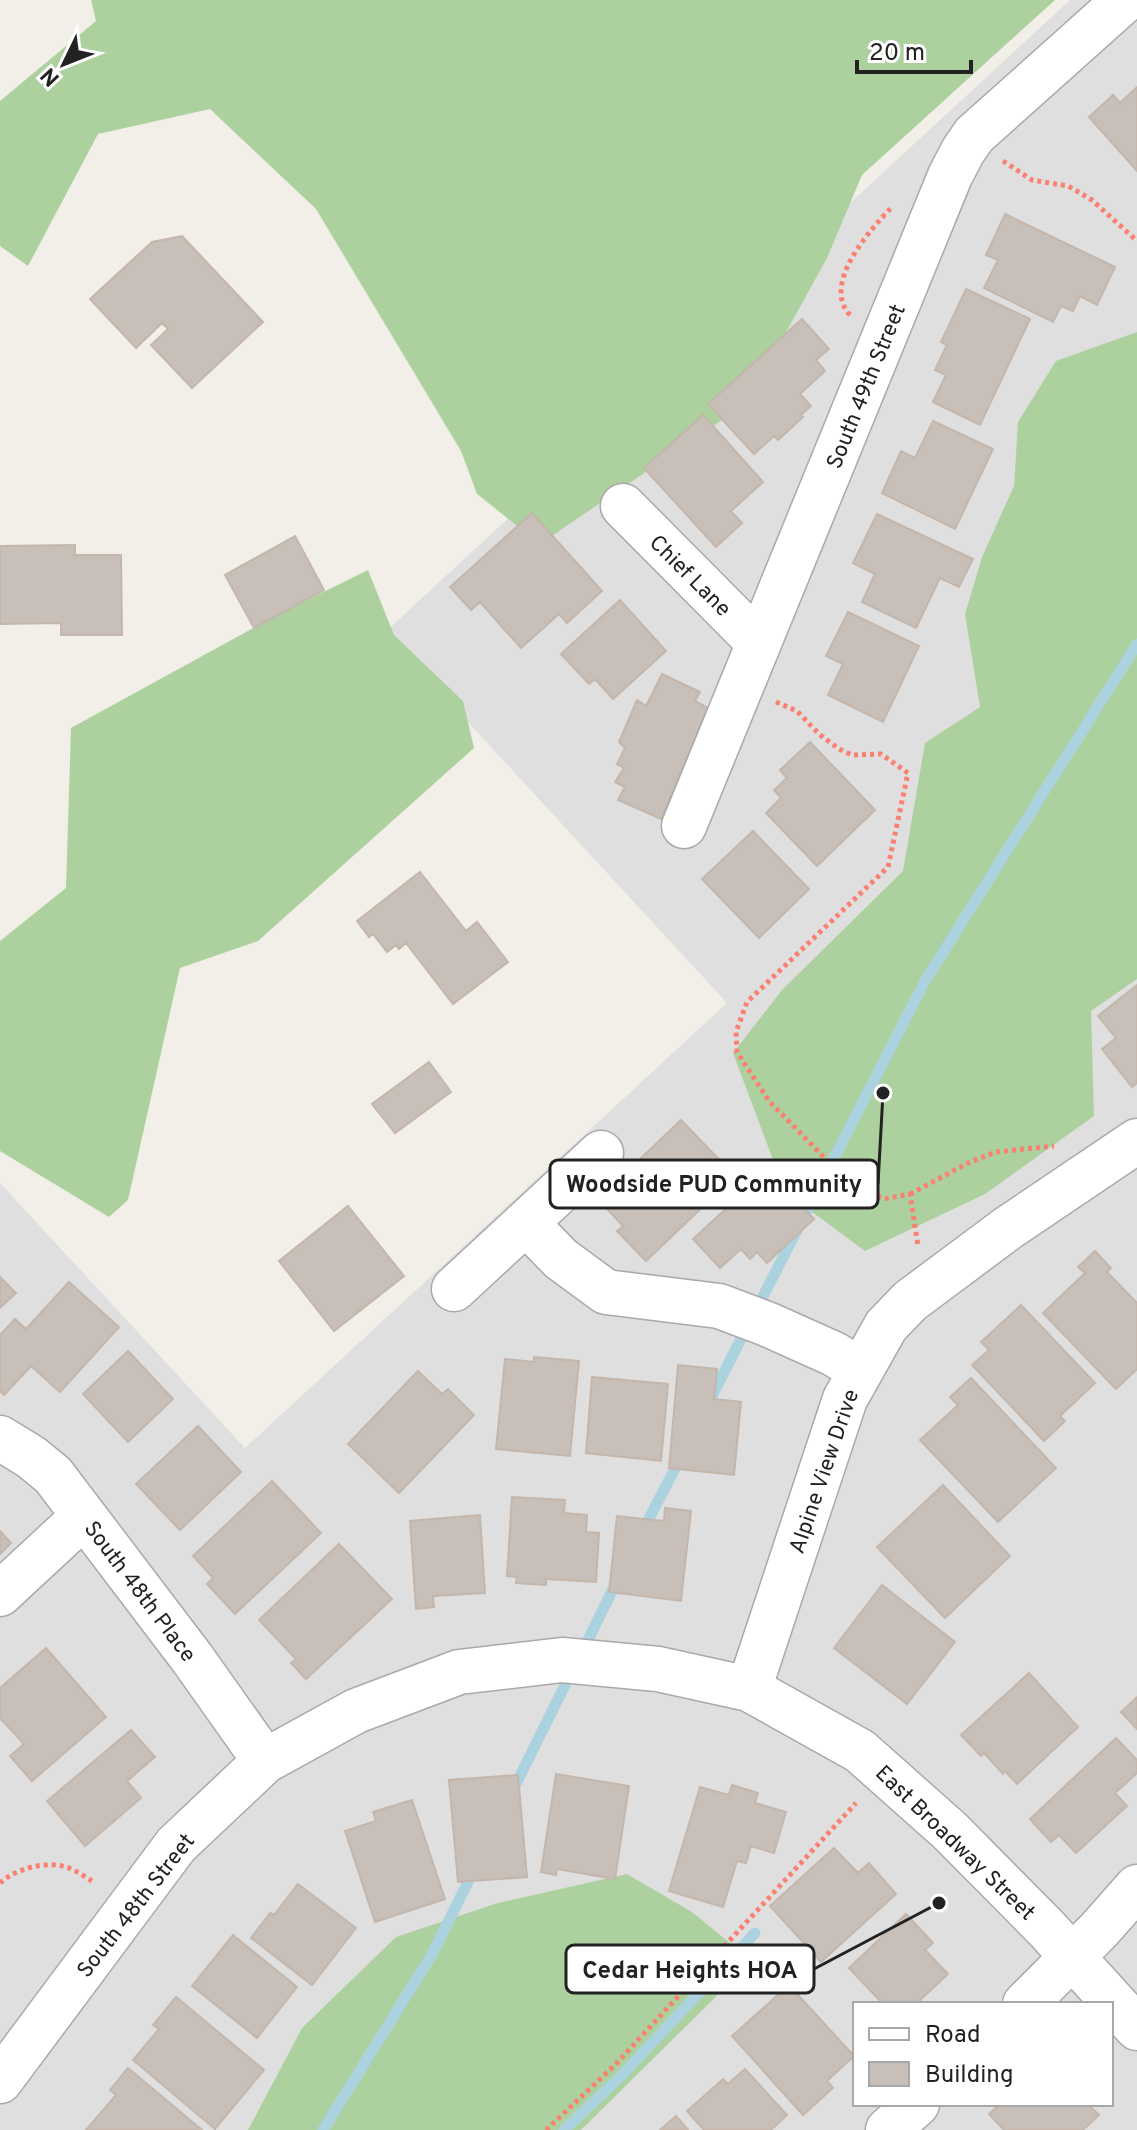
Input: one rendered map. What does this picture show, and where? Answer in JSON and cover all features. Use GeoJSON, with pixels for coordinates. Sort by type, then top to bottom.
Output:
{"type":"FeatureCollection","features":[{"type":"Feature","properties":{"kind":"street","name":"South 49th Street"},"geometry":{"type":"LineString","coordinates":[[684,826],[963,151],[974,135],[1125,0]]}},
{"type":"Feature","properties":{"kind":"street","name":"Chief Lane"},"geometry":{"type":"LineString","coordinates":[[623,506],[759,643]]}},
{"type":"Feature","properties":{"kind":"street","name":"Alpine View Drive"},"geometry":{"type":"LineString","coordinates":[[749,1689],[845,1399],[886,1326],[910,1301],[1008,1228],[1137,1141]]}},
{"type":"Feature","properties":{"kind":"street"},"geometry":{"type":"LineString","coordinates":[[454,1289],[601,1153]]}},
{"type":"Feature","properties":{"kind":"street"},"geometry":{"type":"LineString","coordinates":[[526,1223],[561,1259],[606,1292],[719,1306],[834,1354],[860,1370]]}},
{"type":"Feature","properties":{"kind":"street","name":"South 48th Place"},"geometry":{"type":"LineString","coordinates":[[0,1438],[53,1475],[192,1658],[265,1761]]}},
{"type":"Feature","properties":{"kind":"street"},"geometry":{"type":"LineString","coordinates":[[0,1594],[84,1516]]}},
{"type":"Feature","properties":{"kind":"street","name":"South 48th Street"},"geometry":{"type":"LineString","coordinates":[[0,2081],[176,1845],[265,1761],[356,1711],[459,1672],[562,1660],[658,1669],[749,1689]]}},
{"type":"Feature","properties":{"kind":"street","name":"East Broadway Street"},"geometry":{"type":"LineString","coordinates":[[749,1689],[860,1751],[950,1831],[1072,1956],[1137,2028]]}},
{"type":"Feature","properties":{"kind":"street"},"geometry":{"type":"LineString","coordinates":[[1027,2002],[1137,1887]]}},
{"type":"Feature","properties":{"kind":"street"},"geometry":{"type":"LineString","coordinates":[[888,2130],[915,2106]]}},
{"type":"Feature","properties":{"kind":"path"},"geometry":{"type":"LineString","coordinates":[[999,158],[1032,180],[1068,186],[1092,200],[1137,241]]}},
{"type":"Feature","properties":{"kind":"path"},"geometry":{"type":"LineString","coordinates":[[857,323],[845,309],[842,291],[846,267],[876,224],[892,208]]}},
{"type":"Feature","properties":{"kind":"path"},"geometry":{"type":"LineString","coordinates":[[771,701],[797,711],[839,749],[852,755],[881,754],[908,773],[888,867],[747,1002],[736,1032],[737,1052],[769,1101],[852,1186],[884,1199],[910,1194],[970,1162],[996,1152],[1055,1146],[1066,1148]]}},
{"type":"Feature","properties":{"kind":"path"},"geometry":{"type":"LineString","coordinates":[[910,1194],[919,1249]]}},
{"type":"Feature","properties":{"kind":"path"},"geometry":{"type":"LineString","coordinates":[[546,2130],[616,2064],[857,1802]]}},
{"type":"Feature","properties":{"kind":"path"},"geometry":{"type":"LineString","coordinates":[[0,1883],[7,1876],[34,1865],[67,1867],[92,1881]]}},
{"type":"Feature","properties":{"kind":"shaded area"},"geometry":{"type":"Polygon","coordinates":[[[1070,0],[1137,0],[1137,2130],[0,2130],[0,1183],[245,1448],[727,1003],[385,632],[1070,0]]]}},
{"type":"Feature","properties":{"kind":"green space"},"geometry":{"type":"Polygon","coordinates":[[[91,0],[1055,0],[862,175],[827,258],[747,403],[540,544],[477,494],[461,451],[316,209],[210,109],[98,134],[28,266],[0,246],[0,101],[96,21],[91,0]]]}},
{"type":"Feature","properties":{"kind":"green space"},"geometry":{"type":"Polygon","coordinates":[[[1137,332],[1137,979],[1091,1011],[1094,1116],[985,1194],[865,1251],[785,1192],[733,1053],[782,990],[903,871],[925,743],[980,707],[965,614],[982,557],[1014,486],[1018,422],[1056,361],[1137,332]]]}},
{"type":"Feature","properties":{"kind":"green space"},"geometry":{"type":"Polygon","coordinates":[[[368,570],[394,635],[463,701],[474,748],[258,941],[180,968],[128,1200],[109,1217],[0,1151],[0,941],[66,888],[71,728],[275,616],[368,570]]]}},
{"type":"Feature","properties":{"kind":"green space"},"geometry":{"type":"Polygon","coordinates":[[[627,1874],[692,1912],[752,1961],[581,2130],[248,2130],[302,2028],[396,1937],[498,1903],[627,1874]]]}},
{"type":"Feature","properties":{"kind":"building"},"geometry":{"type":"Polygon","coordinates":[[[1137,87],[1137,171],[1089,117],[1113,95],[1120,103],[1137,87]]]}},
{"type":"Feature","properties":{"kind":"building"},"geometry":{"type":"Polygon","coordinates":[[[1005,214],[1115,267],[1097,305],[1080,296],[1073,311],[1061,306],[1053,322],[984,288],[998,260],[986,255],[1005,214]]]}},
{"type":"Feature","properties":{"kind":"building"},"geometry":{"type":"Polygon","coordinates":[[[182,236],[263,322],[192,388],[151,345],[168,329],[162,323],[136,348],[90,299],[152,242],[182,236]]]}},
{"type":"Feature","properties":{"kind":"building"},"geometry":{"type":"Polygon","coordinates":[[[966,289],[1030,319],[980,425],[933,402],[946,375],[935,370],[947,345],[941,342],[966,289]]]}},
{"type":"Feature","properties":{"kind":"building"},"geometry":{"type":"Polygon","coordinates":[[[802,319],[829,349],[816,360],[825,371],[800,394],[811,406],[801,415],[803,417],[778,440],[774,436],[754,454],[708,404],[802,319]]]}},
{"type":"Feature","properties":{"kind":"building"},"geometry":{"type":"Polygon","coordinates":[[[703,415],[763,482],[731,511],[742,523],[716,547],[644,468],[703,415]]]}},
{"type":"Feature","properties":{"kind":"building"},"geometry":{"type":"Polygon","coordinates":[[[933,421],[993,449],[955,529],[882,493],[901,451],[915,458],[933,421]]]}},
{"type":"Feature","properties":{"kind":"building"},"geometry":{"type":"Polygon","coordinates":[[[532,513],[602,591],[567,623],[559,614],[521,648],[480,602],[471,610],[450,587],[532,513]]]}},
{"type":"Feature","properties":{"kind":"building"},"geometry":{"type":"Polygon","coordinates":[[[877,514],[973,559],[959,587],[940,578],[916,628],[862,602],[875,574],[853,563],[877,514]]]}},
{"type":"Feature","properties":{"kind":"building"},"geometry":{"type":"Polygon","coordinates":[[[295,536],[324,590],[254,628],[225,575],[295,536]]]}},
{"type":"Feature","properties":{"kind":"building"},"geometry":{"type":"Polygon","coordinates":[[[75,545],[75,555],[121,555],[122,635],[61,635],[61,623],[0,624],[0,546],[75,545]]]}},
{"type":"Feature","properties":{"kind":"building"},"geometry":{"type":"Polygon","coordinates":[[[620,600],[666,651],[613,699],[595,679],[589,684],[561,654],[620,600]]]}},
{"type":"Feature","properties":{"kind":"building"},"geometry":{"type":"Polygon","coordinates":[[[848,612],[919,646],[883,722],[828,695],[843,664],[826,656],[848,612]]]}},
{"type":"Feature","properties":{"kind":"building"},"geometry":{"type":"Polygon","coordinates":[[[662,674],[700,692],[695,701],[708,708],[661,819],[618,800],[625,787],[615,782],[624,768],[617,764],[625,748],[619,742],[637,700],[646,706],[662,674]]]}},
{"type":"Feature","properties":{"kind":"building"},"geometry":{"type":"Polygon","coordinates":[[[810,742],[875,810],[817,866],[766,813],[781,798],[774,790],[787,778],[780,770],[810,742]]]}},
{"type":"Feature","properties":{"kind":"building"},"geometry":{"type":"Polygon","coordinates":[[[753,831],[809,889],[759,938],[702,879],[753,831]]]}},
{"type":"Feature","properties":{"kind":"building"},"geometry":{"type":"Polygon","coordinates":[[[420,872],[466,931],[477,922],[508,962],[453,1004],[406,943],[399,949],[396,945],[387,952],[373,934],[369,937],[357,921],[420,872]]]}},
{"type":"Feature","properties":{"kind":"building"},"geometry":{"type":"Polygon","coordinates":[[[1137,985],[1137,1083],[1132,1087],[1102,1049],[1116,1038],[1098,1016],[1137,985]]]}},
{"type":"Feature","properties":{"kind":"building"},"geometry":{"type":"Polygon","coordinates":[[[429,1062],[451,1092],[395,1133],[372,1104],[429,1062]]]}},
{"type":"Feature","properties":{"kind":"building"},"geometry":{"type":"Polygon","coordinates":[[[681,1120],[735,1176],[646,1261],[617,1231],[623,1226],[598,1199],[681,1120]]]}},
{"type":"Feature","properties":{"kind":"building"},"geometry":{"type":"Polygon","coordinates":[[[768,1170],[814,1219],[767,1263],[757,1252],[750,1259],[741,1249],[720,1268],[693,1239],[768,1170]]]}},
{"type":"Feature","properties":{"kind":"building"},"geometry":{"type":"Polygon","coordinates":[[[348,1206],[404,1276],[334,1331],[279,1261],[348,1206]]]}},
{"type":"Feature","properties":{"kind":"building"},"geometry":{"type":"Polygon","coordinates":[[[1095,1251],[1111,1268],[1107,1272],[1137,1303],[1137,1369],[1116,1389],[1043,1313],[1085,1273],[1078,1267],[1095,1251]]]}},
{"type":"Feature","properties":{"kind":"building"},"geometry":{"type":"Polygon","coordinates":[[[0,1277],[16,1293],[0,1308],[0,1277]]]}},
{"type":"Feature","properties":{"kind":"building"},"geometry":{"type":"Polygon","coordinates":[[[69,1282],[119,1327],[60,1392],[31,1366],[4,1395],[0,1391],[0,1335],[15,1319],[26,1329],[69,1282]]]}},
{"type":"Feature","properties":{"kind":"building"},"geometry":{"type":"Polygon","coordinates":[[[1021,1305],[1095,1383],[1060,1416],[1065,1421],[1044,1441],[972,1365],[989,1350],[981,1342],[1021,1305]]]}},
{"type":"Feature","properties":{"kind":"building"},"geometry":{"type":"Polygon","coordinates":[[[128,1351],[173,1399],[128,1442],[83,1394],[128,1351]]]}},
{"type":"Feature","properties":{"kind":"building"},"geometry":{"type":"Polygon","coordinates":[[[534,1357],[579,1361],[570,1456],[496,1449],[505,1359],[534,1362],[534,1357]]]}},
{"type":"Feature","properties":{"kind":"building"},"geometry":{"type":"Polygon","coordinates":[[[678,1365],[717,1369],[714,1399],[741,1402],[734,1475],[669,1468],[678,1365]]]}},
{"type":"Feature","properties":{"kind":"building"},"geometry":{"type":"Polygon","coordinates":[[[418,1371],[442,1394],[448,1389],[474,1415],[399,1493],[348,1444],[418,1371]]]}},
{"type":"Feature","properties":{"kind":"building"},"geometry":{"type":"Polygon","coordinates":[[[592,1377],[668,1384],[661,1461],[586,1453],[592,1377]]]}},
{"type":"Feature","properties":{"kind":"building"},"geometry":{"type":"Polygon","coordinates":[[[971,1378],[1056,1468],[998,1522],[920,1440],[958,1405],[950,1397],[971,1378]]]}},
{"type":"Feature","properties":{"kind":"building"},"geometry":{"type":"Polygon","coordinates":[[[198,1426],[241,1472],[180,1530],[136,1484],[198,1426]]]}},
{"type":"Feature","properties":{"kind":"building"},"geometry":{"type":"Polygon","coordinates":[[[272,1481],[321,1533],[235,1614],[207,1584],[213,1578],[193,1556],[272,1481]]]}},
{"type":"Feature","properties":{"kind":"building"},"geometry":{"type":"Polygon","coordinates":[[[943,1485],[1010,1556],[945,1618],[877,1547],[943,1485]]]}},
{"type":"Feature","properties":{"kind":"building"},"geometry":{"type":"Polygon","coordinates":[[[512,1497],[565,1500],[564,1513],[587,1515],[586,1532],[599,1533],[596,1582],[546,1579],[546,1585],[516,1583],[517,1577],[507,1576],[512,1497]]]}},
{"type":"Feature","properties":{"kind":"building"},"geometry":{"type":"Polygon","coordinates":[[[665,1508],[691,1511],[681,1601],[609,1592],[617,1516],[664,1521],[665,1508]]]}},
{"type":"Feature","properties":{"kind":"building"},"geometry":{"type":"Polygon","coordinates":[[[480,1515],[485,1593],[433,1596],[434,1607],[416,1609],[410,1521],[480,1515]]]}},
{"type":"Feature","properties":{"kind":"building"},"geometry":{"type":"Polygon","coordinates":[[[0,1531],[11,1543],[0,1554],[0,1531]]]}},
{"type":"Feature","properties":{"kind":"building"},"geometry":{"type":"Polygon","coordinates":[[[339,1544],[392,1599],[306,1679],[291,1663],[296,1659],[259,1620],[339,1544]]]}},
{"type":"Feature","properties":{"kind":"building"},"geometry":{"type":"Polygon","coordinates":[[[882,1585],[955,1642],[907,1704],[834,1648],[882,1585]]]}},
{"type":"Feature","properties":{"kind":"building"},"geometry":{"type":"Polygon","coordinates":[[[46,1648],[106,1717],[32,1781],[10,1756],[24,1744],[0,1718],[0,1688],[46,1648]]]}},
{"type":"Feature","properties":{"kind":"building"},"geometry":{"type":"Polygon","coordinates":[[[1029,1673],[1078,1727],[1017,1784],[984,1753],[981,1756],[961,1735],[1029,1673]]]}},
{"type":"Feature","properties":{"kind":"building"},"geometry":{"type":"Polygon","coordinates":[[[1137,1697],[1137,1729],[1121,1712],[1137,1697]]]}},
{"type":"Feature","properties":{"kind":"building"},"geometry":{"type":"Polygon","coordinates":[[[131,1730],[155,1757],[127,1781],[141,1798],[85,1846],[47,1801],[131,1730]]]}},
{"type":"Feature","properties":{"kind":"building"},"geometry":{"type":"Polygon","coordinates":[[[1116,1738],[1137,1760],[1137,1773],[1115,1793],[1127,1806],[1076,1853],[1059,1835],[1051,1842],[1030,1819],[1116,1738]]]}},
{"type":"Feature","properties":{"kind":"building"},"geometry":{"type":"Polygon","coordinates":[[[556,1774],[629,1786],[615,1879],[557,1869],[556,1875],[541,1872],[556,1774]]]}},
{"type":"Feature","properties":{"kind":"building"},"geometry":{"type":"Polygon","coordinates":[[[518,1775],[527,1877],[458,1882],[449,1780],[518,1775]]]}},
{"type":"Feature","properties":{"kind":"building"},"geometry":{"type":"Polygon","coordinates":[[[732,1785],[758,1793],[755,1803],[786,1812],[774,1853],[751,1846],[746,1863],[737,1861],[723,1907],[669,1891],[700,1787],[729,1795],[732,1785]]]}},
{"type":"Feature","properties":{"kind":"building"},"geometry":{"type":"Polygon","coordinates":[[[412,1800],[445,1899],[375,1922],[345,1831],[376,1821],[373,1812],[412,1800]]]}},
{"type":"Feature","properties":{"kind":"building"},"geometry":{"type":"Polygon","coordinates":[[[834,1848],[858,1873],[869,1863],[896,1894],[821,1962],[770,1906],[834,1848]]]}},
{"type":"Feature","properties":{"kind":"building"},"geometry":{"type":"Polygon","coordinates":[[[298,1884],[356,1928],[312,1985],[251,1938],[298,1884]]]}},
{"type":"Feature","properties":{"kind":"building"},"geometry":{"type":"Polygon","coordinates":[[[906,1914],[933,1943],[925,1950],[948,1974],[918,2002],[881,2002],[849,1968],[906,1914]]]}},
{"type":"Feature","properties":{"kind":"building"},"geometry":{"type":"Polygon","coordinates":[[[233,1935],[297,1987],[257,2038],[192,1986],[233,1935]]]}},
{"type":"Feature","properties":{"kind":"building"},"geometry":{"type":"Polygon","coordinates":[[[789,1985],[853,2057],[827,2081],[833,2088],[803,2115],[732,2036],[789,1985]]]}},
{"type":"Feature","properties":{"kind":"building"},"geometry":{"type":"Polygon","coordinates":[[[176,1997],[264,2070],[215,2129],[133,2060],[159,2029],[153,2025],[176,1997]]]}},
{"type":"Feature","properties":{"kind":"building"},"geometry":{"type":"Polygon","coordinates":[[[128,2068],[202,2130],[86,2130],[116,2095],[110,2090],[128,2068]]]}},
{"type":"Feature","properties":{"kind":"building"},"geometry":{"type":"Polygon","coordinates":[[[745,2069],[787,2115],[771,2130],[704,2130],[687,2111],[723,2079],[728,2084],[745,2069]]]}},
{"type":"Feature","properties":{"kind":"building"},"geometry":{"type":"Polygon","coordinates":[[[998,2106],[1090,2106],[1099,2115],[1083,2130],[1004,2130],[989,2114],[998,2106]]]}},
{"type":"Feature","properties":{"kind":"building"},"geometry":{"type":"Polygon","coordinates":[[[676,2116],[688,2130],[660,2130],[676,2116]]]}},
{"type":"Feature","properties":{"kind":"waterway"},"geometry":{"type":"LineString","coordinates":[[756,1310],[925,981],[1137,644]]}},
{"type":"Feature","properties":{"kind":"waterway"},"geometry":{"type":"LineString","coordinates":[[709,1402],[748,1325]]}},
{"type":"Feature","properties":{"kind":"waterway"},"geometry":{"type":"LineString","coordinates":[[643,1530],[681,1457]]}},
{"type":"Feature","properties":{"kind":"waterway"},"geometry":{"type":"LineString","coordinates":[[582,1652],[617,1581]]}},
{"type":"Feature","properties":{"kind":"waterway"},"geometry":{"type":"LineString","coordinates":[[512,1792],[572,1671]]}},
{"type":"Feature","properties":{"kind":"waterway"},"geometry":{"type":"LineString","coordinates":[[323,2130],[431,1956],[475,1868]]}},
{"type":"Feature","properties":{"kind":"waterway"},"geometry":{"type":"LineString","coordinates":[[564,2130],[622,2075],[755,1933]]}},
{"type":"Feature","properties":{"kind":"place","name":"Woodside PUD Community"},"geometry":{"type":"Point","coordinates":[883,1093]}},
{"type":"Feature","properties":{"kind":"place","name":"Cedar Heights HOA"},"geometry":{"type":"Point","coordinates":[939,1903]}}]}
